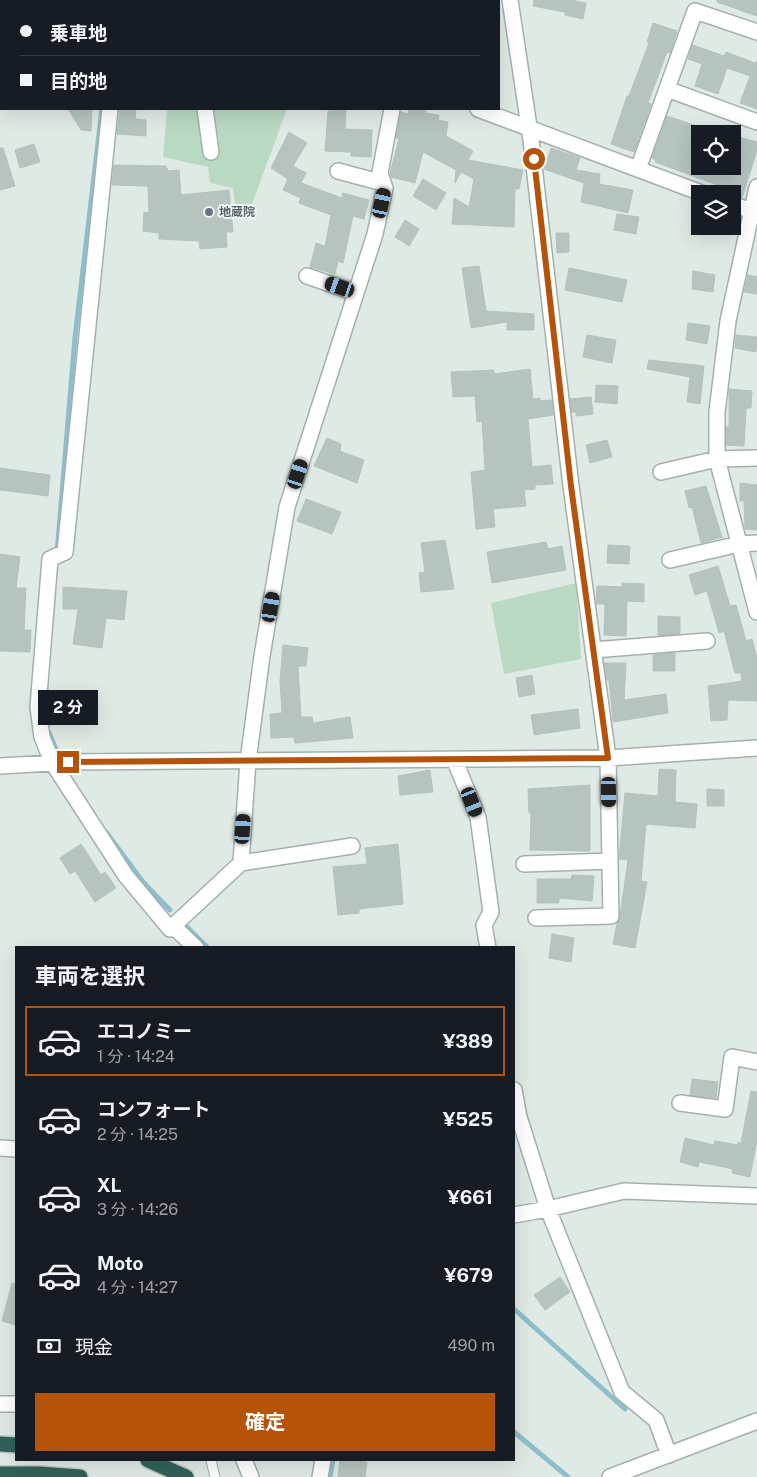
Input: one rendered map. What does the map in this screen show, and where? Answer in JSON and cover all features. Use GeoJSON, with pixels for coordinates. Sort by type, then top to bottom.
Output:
{"type":"FeatureCollection","features":[{"type":"Feature","properties":{"kind":"highway"},"geometry":{"type":"LineString","coordinates":[[0,1444],[15,1445]]}},
{"type":"Feature","properties":{"kind":"highway"},"geometry":{"type":"LineString","coordinates":[[150,1461],[186,1477]]}},
{"type":"Feature","properties":{"kind":"highway"},"geometry":{"type":"LineString","coordinates":[[0,1474],[80,1477]]}},
{"type":"Feature","properties":{"kind":"street"},"geometry":{"type":"LineString","coordinates":[[510,0],[529,128],[608,758],[611,916],[536,918]]}},
{"type":"Feature","properties":{"kind":"street"},"geometry":{"type":"LineString","coordinates":[[638,169],[696,11],[757,32]]}},
{"type":"Feature","properties":{"kind":"street"},"geometry":{"type":"LineString","coordinates":[[667,89],[757,122]]}},
{"type":"Feature","properties":{"kind":"street"},"geometry":{"type":"LineString","coordinates":[[110,110],[65,552],[50,559],[38,707],[42,737],[126,876],[170,929],[241,863],[352,846]]}},
{"type":"Feature","properties":{"kind":"street"},"geometry":{"type":"LineString","coordinates":[[205,110],[211,152]]}},
{"type":"Feature","properties":{"kind":"street"},"geometry":{"type":"LineString","coordinates":[[241,863],[248,761],[262,656],[287,507],[375,234],[385,188],[380,173],[392,110]]}},
{"type":"Feature","properties":{"kind":"street"},"geometry":{"type":"LineString","coordinates":[[481,110],[691,189]]}},
{"type":"Feature","properties":{"kind":"street"},"geometry":{"type":"LineString","coordinates":[[338,171],[384,184]]}},
{"type":"Feature","properties":{"kind":"street"},"geometry":{"type":"LineString","coordinates":[[757,187],[754,212],[728,320],[717,412],[717,459],[757,612]]}},
{"type":"Feature","properties":{"kind":"street"},"geometry":{"type":"LineString","coordinates":[[741,207],[754,212]]}},
{"type":"Feature","properties":{"kind":"street"},"geometry":{"type":"LineString","coordinates":[[307,276],[356,293]]}},
{"type":"Feature","properties":{"kind":"street"},"geometry":{"type":"LineString","coordinates":[[661,472],[717,459],[757,458]]}},
{"type":"Feature","properties":{"kind":"street"},"geometry":{"type":"LineString","coordinates":[[670,560],[740,544],[757,543]]}},
{"type":"Feature","properties":{"kind":"street"},"geometry":{"type":"LineString","coordinates":[[593,650],[708,641]]}},
{"type":"Feature","properties":{"kind":"street"},"geometry":{"type":"LineString","coordinates":[[0,766],[58,762],[608,758],[757,748]]}},
{"type":"Feature","properties":{"kind":"street"},"geometry":{"type":"LineString","coordinates":[[454,759],[478,817],[491,912],[484,925],[488,946]]}},
{"type":"Feature","properties":{"kind":"street"},"geometry":{"type":"LineString","coordinates":[[524,864],[610,861]]}},
{"type":"Feature","properties":{"kind":"street"},"geometry":{"type":"LineString","coordinates":[[173,926],[194,946]]}},
{"type":"Feature","properties":{"kind":"street"},"geometry":{"type":"LineString","coordinates":[[680,1103],[725,1109],[732,1057],[757,1062]]}},
{"type":"Feature","properties":{"kind":"street"},"geometry":{"type":"LineString","coordinates":[[515,1096],[519,1118],[548,1209],[622,1392],[656,1420],[669,1455]]}},
{"type":"Feature","properties":{"kind":"street"},"geometry":{"type":"LineString","coordinates":[[0,1148],[15,1148]]}},
{"type":"Feature","properties":{"kind":"street"},"geometry":{"type":"LineString","coordinates":[[515,1215],[624,1191],[700,1192],[757,1196]]}},
{"type":"Feature","properties":{"kind":"street"},"geometry":{"type":"LineString","coordinates":[[0,1404],[15,1404]]}},
{"type":"Feature","properties":{"kind":"street"},"geometry":{"type":"LineString","coordinates":[[610,1477],[757,1421]]}},
{"type":"Feature","properties":{"kind":"street"},"geometry":{"type":"LineString","coordinates":[[244,1461],[251,1477]]}},
{"type":"Feature","properties":{"kind":"street"},"geometry":{"type":"LineString","coordinates":[[320,1477],[322,1461]]}},
{"type":"Feature","properties":{"kind":"lane"},"geometry":{"type":"LineString","coordinates":[[211,1461],[215,1477]]}},
{"type":"Feature","properties":{"kind":"green space"},"geometry":{"type":"Polygon","coordinates":[[[167,110],[287,110],[248,215],[236,213],[233,188],[210,183],[208,167],[163,157],[167,110]]]}},
{"type":"Feature","properties":{"kind":"green space"},"geometry":{"type":"Polygon","coordinates":[[[576,583],[581,659],[504,674],[491,603],[576,583]]]}},
{"type":"Feature","properties":{"kind":"building"},"geometry":{"type":"Polygon","coordinates":[[[534,0],[572,0],[586,3],[583,19],[565,15],[565,12],[533,6],[534,0]]]}},
{"type":"Feature","properties":{"kind":"building"},"geometry":{"type":"Polygon","coordinates":[[[717,0],[757,0],[757,16],[717,2],[717,0]]]}},
{"type":"Feature","properties":{"kind":"building"},"geometry":{"type":"Polygon","coordinates":[[[653,23],[677,31],[670,53],[667,52],[648,103],[651,104],[634,152],[611,144],[627,96],[629,96],[649,43],[647,42],[653,23]]]}},
{"type":"Feature","properties":{"kind":"building"},"geometry":{"type":"Polygon","coordinates":[[[693,45],[724,56],[726,52],[755,63],[757,61],[757,109],[740,103],[750,76],[727,68],[718,94],[695,86],[702,64],[688,59],[693,45]]]}},
{"type":"Feature","properties":{"kind":"building"},"geometry":{"type":"Polygon","coordinates":[[[69,110],[92,110],[91,131],[81,130],[69,110]]]}},
{"type":"Feature","properties":{"kind":"building"},"geometry":{"type":"Polygon","coordinates":[[[120,110],[136,110],[135,119],[146,120],[146,136],[117,134],[120,110]]]}},
{"type":"Feature","properties":{"kind":"building"},"geometry":{"type":"Polygon","coordinates":[[[346,110],[345,129],[372,130],[371,157],[351,156],[351,152],[325,151],[328,111],[346,110]]]}},
{"type":"Feature","properties":{"kind":"building"},"geometry":{"type":"Polygon","coordinates":[[[409,110],[418,110],[439,115],[438,120],[448,122],[446,136],[473,151],[468,160],[523,170],[519,189],[515,189],[514,227],[452,224],[454,198],[469,207],[474,179],[461,172],[455,183],[456,170],[423,152],[415,183],[391,177],[390,173],[399,139],[396,138],[401,112],[408,114],[409,110]]]}},
{"type":"Feature","properties":{"kind":"building"},"geometry":{"type":"Polygon","coordinates":[[[667,116],[694,125],[691,125],[691,175],[741,175],[741,138],[757,142],[757,150],[742,198],[741,185],[717,185],[655,162],[656,160],[652,158],[667,116]]]}},
{"type":"Feature","properties":{"kind":"building"},"geometry":{"type":"Polygon","coordinates":[[[289,132],[307,143],[293,166],[306,173],[301,183],[342,198],[343,193],[369,200],[364,219],[353,216],[343,263],[338,261],[335,274],[310,267],[316,243],[325,246],[331,215],[299,203],[301,198],[283,190],[288,179],[271,168],[289,132]]]}},
{"type":"Feature","properties":{"kind":"building"},"geometry":{"type":"Polygon","coordinates":[[[34,144],[40,162],[20,168],[15,150],[34,144]]]}},
{"type":"Feature","properties":{"kind":"building"},"geometry":{"type":"Polygon","coordinates":[[[0,148],[3,148],[15,186],[0,190],[0,148]]]}},
{"type":"Feature","properties":{"kind":"building"},"geometry":{"type":"Polygon","coordinates":[[[551,148],[580,158],[576,170],[600,174],[599,184],[633,190],[628,213],[581,202],[584,183],[544,169],[551,148]]]}},
{"type":"Feature","properties":{"kind":"building"},"geometry":{"type":"Polygon","coordinates":[[[114,165],[166,166],[168,171],[179,170],[181,195],[229,190],[233,232],[226,232],[227,247],[200,249],[199,241],[159,239],[159,233],[143,231],[144,212],[149,213],[148,186],[112,185],[114,165]]]}},
{"type":"Feature","properties":{"kind":"building"},"geometry":{"type":"Polygon","coordinates":[[[423,179],[446,193],[436,210],[413,196],[423,179]]]}},
{"type":"Feature","properties":{"kind":"building"},"geometry":{"type":"Polygon","coordinates":[[[617,214],[639,217],[636,234],[614,230],[617,214]]]}},
{"type":"Feature","properties":{"kind":"building"},"geometry":{"type":"Polygon","coordinates":[[[405,220],[419,229],[409,246],[395,237],[405,220]]]}},
{"type":"Feature","properties":{"kind":"building"},"geometry":{"type":"Polygon","coordinates":[[[556,233],[569,233],[569,252],[557,253],[556,233]]]}},
{"type":"Feature","properties":{"kind":"building"},"geometry":{"type":"Polygon","coordinates":[[[479,266],[486,311],[534,314],[534,330],[507,330],[507,322],[471,328],[462,268],[479,266]]]}},
{"type":"Feature","properties":{"kind":"building"},"geometry":{"type":"Polygon","coordinates":[[[569,268],[627,280],[622,302],[565,290],[569,268]]]}},
{"type":"Feature","properties":{"kind":"building"},"geometry":{"type":"Polygon","coordinates":[[[693,271],[715,275],[713,292],[692,289],[693,271]]]}},
{"type":"Feature","properties":{"kind":"building"},"geometry":{"type":"Polygon","coordinates":[[[748,275],[757,277],[757,294],[744,292],[748,275]]]}},
{"type":"Feature","properties":{"kind":"building"},"geometry":{"type":"Polygon","coordinates":[[[688,323],[710,326],[707,344],[686,340],[688,323]]]}},
{"type":"Feature","properties":{"kind":"building"},"geometry":{"type":"Polygon","coordinates":[[[587,335],[616,340],[612,363],[583,357],[587,335]]]}},
{"type":"Feature","properties":{"kind":"building"},"geometry":{"type":"Polygon","coordinates":[[[736,335],[757,337],[756,352],[735,348],[736,335]]]}},
{"type":"Feature","properties":{"kind":"building"},"geometry":{"type":"Polygon","coordinates":[[[649,360],[704,366],[700,404],[687,402],[690,377],[647,369],[649,360]]]}},
{"type":"Feature","properties":{"kind":"building"},"geometry":{"type":"Polygon","coordinates":[[[530,369],[533,399],[540,398],[540,401],[552,400],[553,415],[528,419],[532,467],[551,465],[553,484],[535,485],[535,489],[524,490],[526,506],[493,509],[495,527],[476,529],[471,472],[485,470],[482,421],[477,422],[475,396],[453,397],[451,372],[494,370],[494,374],[530,369]]]}},
{"type":"Feature","properties":{"kind":"building"},"geometry":{"type":"Polygon","coordinates":[[[596,385],[618,386],[617,404],[595,402],[596,385]]]}},
{"type":"Feature","properties":{"kind":"building"},"geometry":{"type":"Polygon","coordinates":[[[729,389],[752,391],[751,408],[746,408],[744,446],[726,445],[726,427],[729,427],[729,389]]]}},
{"type":"Feature","properties":{"kind":"building"},"geometry":{"type":"Polygon","coordinates":[[[591,397],[593,414],[576,416],[576,412],[572,412],[570,399],[591,397]]]}},
{"type":"Feature","properties":{"kind":"building"},"geometry":{"type":"Polygon","coordinates":[[[327,438],[341,444],[340,451],[364,460],[357,483],[314,466],[327,438]]]}},
{"type":"Feature","properties":{"kind":"building"},"geometry":{"type":"Polygon","coordinates":[[[607,440],[612,457],[590,463],[586,445],[607,440]]]}},
{"type":"Feature","properties":{"kind":"building"},"geometry":{"type":"Polygon","coordinates":[[[0,468],[50,475],[48,496],[0,490],[0,468]]]}},
{"type":"Feature","properties":{"kind":"building"},"geometry":{"type":"Polygon","coordinates":[[[740,483],[757,485],[757,530],[745,529],[744,501],[740,501],[740,483]]]}},
{"type":"Feature","properties":{"kind":"building"},"geometry":{"type":"Polygon","coordinates":[[[706,486],[722,537],[701,543],[692,507],[689,508],[685,491],[706,486]]]}},
{"type":"Feature","properties":{"kind":"building"},"geometry":{"type":"Polygon","coordinates":[[[306,499],[341,512],[332,534],[297,521],[306,499]]]}},
{"type":"Feature","properties":{"kind":"building"},"geometry":{"type":"Polygon","coordinates":[[[445,540],[454,589],[421,592],[419,573],[425,572],[421,543],[445,540]]]}},
{"type":"Feature","properties":{"kind":"building"},"geometry":{"type":"Polygon","coordinates":[[[546,542],[548,549],[562,546],[566,570],[492,583],[487,552],[546,542]]]}},
{"type":"Feature","properties":{"kind":"building"},"geometry":{"type":"Polygon","coordinates":[[[608,545],[630,546],[629,564],[607,563],[608,545]]]}},
{"type":"Feature","properties":{"kind":"building"},"geometry":{"type":"Polygon","coordinates":[[[0,554],[20,557],[16,588],[26,588],[24,630],[31,630],[30,652],[0,651],[0,554]]]}},
{"type":"Feature","properties":{"kind":"building"},"geometry":{"type":"Polygon","coordinates":[[[718,566],[730,606],[736,605],[746,641],[752,639],[757,658],[757,701],[728,700],[727,720],[711,721],[708,686],[742,681],[741,673],[735,673],[724,631],[719,633],[707,591],[695,595],[689,575],[718,566]]]}},
{"type":"Feature","properties":{"kind":"building"},"geometry":{"type":"Polygon","coordinates":[[[622,583],[644,584],[644,602],[627,601],[626,636],[604,635],[605,604],[596,604],[597,586],[622,587],[622,583]]]}},
{"type":"Feature","properties":{"kind":"building"},"geometry":{"type":"Polygon","coordinates":[[[63,587],[127,591],[124,620],[106,618],[102,648],[73,644],[78,609],[63,609],[63,587]]]}},
{"type":"Feature","properties":{"kind":"building"},"geometry":{"type":"Polygon","coordinates":[[[658,616],[680,617],[680,634],[658,636],[658,616]]]}},
{"type":"Feature","properties":{"kind":"building"},"geometry":{"type":"Polygon","coordinates":[[[283,645],[308,648],[306,666],[298,666],[301,717],[312,717],[313,723],[350,717],[353,738],[295,743],[294,737],[271,738],[270,714],[282,713],[280,681],[283,645]]]}},
{"type":"Feature","properties":{"kind":"building"},"geometry":{"type":"Polygon","coordinates":[[[675,653],[675,671],[653,671],[653,655],[675,653]]]}},
{"type":"Feature","properties":{"kind":"building"},"geometry":{"type":"Polygon","coordinates":[[[604,663],[626,663],[624,700],[666,694],[668,713],[613,722],[609,680],[607,680],[604,663]]]}},
{"type":"Feature","properties":{"kind":"building"},"geometry":{"type":"Polygon","coordinates":[[[532,675],[535,694],[519,697],[516,678],[532,675]]]}},
{"type":"Feature","properties":{"kind":"building"},"geometry":{"type":"Polygon","coordinates":[[[578,709],[580,728],[534,735],[531,715],[578,709]]]}},
{"type":"Feature","properties":{"kind":"building"},"geometry":{"type":"Polygon","coordinates":[[[659,769],[676,770],[675,802],[697,804],[695,828],[646,824],[641,881],[647,882],[635,948],[613,944],[620,916],[628,860],[619,859],[625,793],[658,796],[659,769]]]}},
{"type":"Feature","properties":{"kind":"building"},"geometry":{"type":"Polygon","coordinates":[[[430,770],[433,792],[400,795],[398,776],[430,770]]]}},
{"type":"Feature","properties":{"kind":"building"},"geometry":{"type":"Polygon","coordinates":[[[590,785],[590,851],[530,850],[531,813],[529,813],[528,789],[590,785]]]}},
{"type":"Feature","properties":{"kind":"building"},"geometry":{"type":"Polygon","coordinates":[[[707,789],[724,790],[724,806],[707,806],[707,789]]]}},
{"type":"Feature","properties":{"kind":"building"},"geometry":{"type":"Polygon","coordinates":[[[81,844],[101,875],[105,872],[116,888],[95,902],[75,871],[70,874],[60,858],[81,844]]]}},
{"type":"Feature","properties":{"kind":"building"},"geometry":{"type":"Polygon","coordinates":[[[398,844],[403,904],[359,909],[359,913],[338,915],[333,867],[367,864],[365,848],[398,844]]]}},
{"type":"Feature","properties":{"kind":"building"},"geometry":{"type":"Polygon","coordinates":[[[572,875],[594,876],[592,901],[559,898],[559,903],[537,903],[537,879],[571,879],[572,875]]]}},
{"type":"Feature","properties":{"kind":"building"},"geometry":{"type":"Polygon","coordinates":[[[552,934],[574,938],[571,962],[549,958],[552,934]]]}},
{"type":"Feature","properties":{"kind":"building"},"geometry":{"type":"Polygon","coordinates":[[[692,1079],[718,1082],[716,1098],[690,1095],[692,1079]]]}},
{"type":"Feature","properties":{"kind":"building"},"geometry":{"type":"Polygon","coordinates":[[[751,1091],[757,1092],[757,1140],[750,1177],[732,1173],[733,1169],[699,1162],[698,1167],[680,1162],[685,1138],[714,1145],[715,1141],[738,1145],[738,1142],[741,1143],[751,1091]]]}},
{"type":"Feature","properties":{"kind":"building"},"geometry":{"type":"Polygon","coordinates":[[[560,1277],[570,1292],[545,1310],[534,1295],[560,1277]]]}},
{"type":"Feature","properties":{"kind":"building"},"geometry":{"type":"Polygon","coordinates":[[[12,1283],[15,1284],[15,1325],[2,1321],[12,1283]]]}},
{"type":"Feature","properties":{"kind":"building"},"geometry":{"type":"Polygon","coordinates":[[[340,1461],[367,1462],[365,1477],[338,1477],[340,1461]]]}},
{"type":"Feature","properties":{"kind":"waterway"},"geometry":{"type":"LineString","coordinates":[[57,553],[75,337],[102,110]]}},
{"type":"Feature","properties":{"kind":"waterway"},"geometry":{"type":"LineString","coordinates":[[47,728],[60,759]]}},
{"type":"Feature","properties":{"kind":"waterway"},"geometry":{"type":"LineString","coordinates":[[106,832],[143,882],[170,910]]}},
{"type":"Feature","properties":{"kind":"waterway"},"geometry":{"type":"LineString","coordinates":[[185,925],[206,946]]}},
{"type":"Feature","properties":{"kind":"waterway"},"geometry":{"type":"LineString","coordinates":[[515,1310],[625,1409]]}},
{"type":"Feature","properties":{"kind":"waterway"},"geometry":{"type":"LineString","coordinates":[[515,1433],[568,1477]]}},
{"type":"Feature","properties":{"kind":"waterway"},"geometry":{"type":"LineString","coordinates":[[330,1477],[333,1461]]}},
{"type":"Feature","properties":{"kind":"place","name":"地蔵院"},"geometry":{"type":"Point","coordinates":[209,212]}},
{"type":"Feature","properties":{"kind":"route"},"geometry":{"type":"LineString","coordinates":[[68,762],[608,758],[571,486],[534,159]]}}]}
